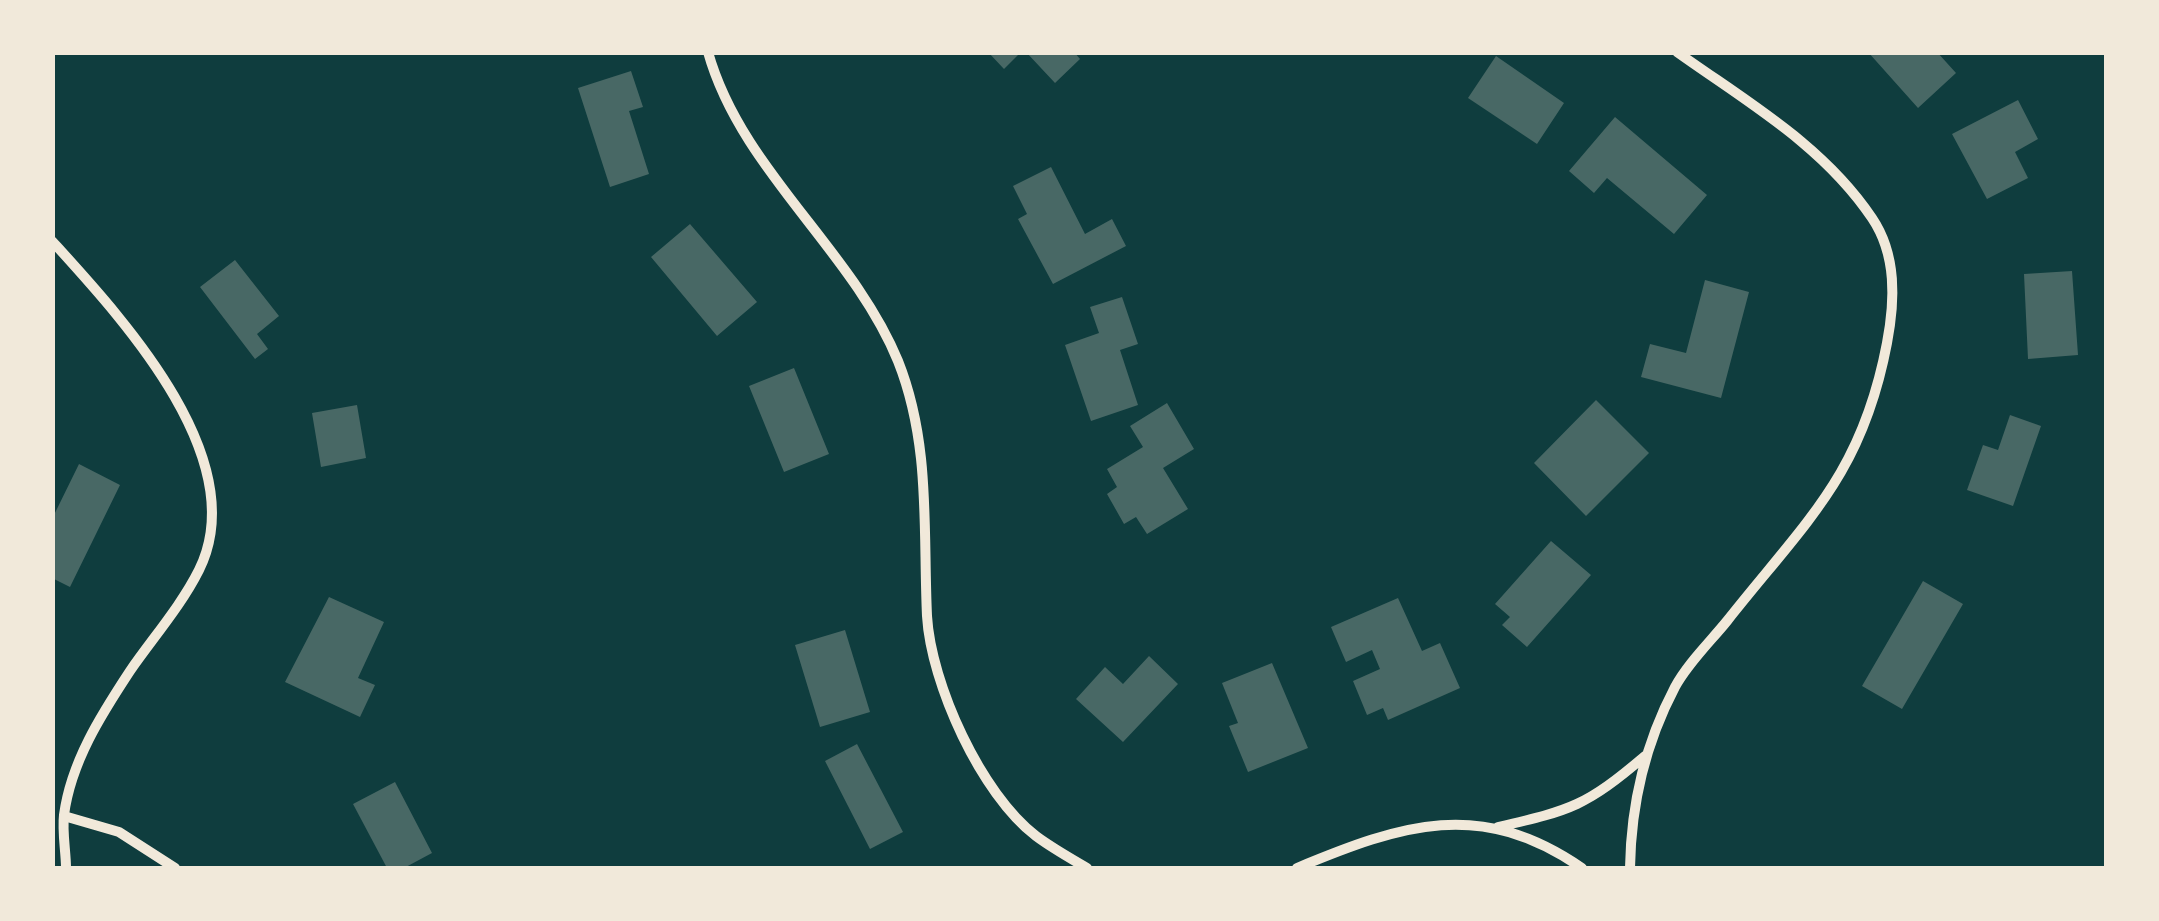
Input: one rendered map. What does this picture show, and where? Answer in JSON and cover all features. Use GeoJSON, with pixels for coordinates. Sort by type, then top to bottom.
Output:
{"type":"FeatureCollection","features":[{"type":"Feature","properties":{"kind":"street"},"geometry":{"type":"LineString","coordinates":[[708,52],[718,86],[757,150],[855,285],[898,362],[925,476],[928,622],[946,701],[968,746],[1007,806],[1034,835],[1087,868]]}},
{"type":"Feature","properties":{"kind":"street"},"geometry":{"type":"LineString","coordinates":[[1630,868],[1631,814],[1646,756],[1676,684],[1812,520],[1858,447],[1879,389],[1892,320],[1892,274],[1886,245],[1849,188],[1808,144],[1676,52]]}},
{"type":"Feature","properties":{"kind":"street"},"geometry":{"type":"LineString","coordinates":[[52,241],[150,358],[181,403],[202,453],[210,514],[200,569],[86,741],[64,816],[66,868]]}},
{"type":"Feature","properties":{"kind":"street"},"geometry":{"type":"LineString","coordinates":[[1498,827],[1568,811],[1590,801],[1646,756]]}},
{"type":"Feature","properties":{"kind":"street"},"geometry":{"type":"LineString","coordinates":[[64,816],[118,832],[175,868]]}},
{"type":"Feature","properties":{"kind":"street"},"geometry":{"type":"LineString","coordinates":[[1297,868],[1404,828],[1446,823],[1498,827],[1547,844],[1582,868]]}},
{"type":"Feature","properties":{"kind":"building"},"geometry":{"type":"Polygon","coordinates":[[[988,52],[1021,52],[1004,69],[988,52]]]}},
{"type":"Feature","properties":{"kind":"building"},"geometry":{"type":"Polygon","coordinates":[[[1026,52],[1074,52],[1080,59],[1055,83],[1026,52]]]}},
{"type":"Feature","properties":{"kind":"building"},"geometry":{"type":"Polygon","coordinates":[[[1868,52],[1937,52],[1956,73],[1918,108],[1868,52]]]}},
{"type":"Feature","properties":{"kind":"building"},"geometry":{"type":"Polygon","coordinates":[[[1496,56],[1564,103],[1537,144],[1468,98],[1496,56]]]}},
{"type":"Feature","properties":{"kind":"building"},"geometry":{"type":"Polygon","coordinates":[[[631,71],[643,107],[629,111],[649,174],[610,187],[578,88],[631,71]]]}},
{"type":"Feature","properties":{"kind":"building"},"geometry":{"type":"Polygon","coordinates":[[[2018,100],[2038,139],[2015,152],[2028,178],[1987,199],[1952,134],[2018,100]]]}},
{"type":"Feature","properties":{"kind":"building"},"geometry":{"type":"Polygon","coordinates":[[[1615,117],[1707,195],[1674,234],[1607,178],[1594,193],[1569,171],[1615,117]]]}},
{"type":"Feature","properties":{"kind":"building"},"geometry":{"type":"Polygon","coordinates":[[[1051,167],[1085,234],[1112,219],[1126,246],[1053,284],[1018,219],[1027,214],[1013,186],[1051,167]]]}},
{"type":"Feature","properties":{"kind":"building"},"geometry":{"type":"Polygon","coordinates":[[[690,224],[757,302],[717,336],[651,257],[690,224]]]}},
{"type":"Feature","properties":{"kind":"building"},"geometry":{"type":"Polygon","coordinates":[[[235,260],[279,316],[257,334],[268,349],[255,359],[200,287],[235,260]]]}},
{"type":"Feature","properties":{"kind":"building"},"geometry":{"type":"Polygon","coordinates":[[[2072,271],[2078,355],[2028,359],[2024,274],[2072,271]]]}},
{"type":"Feature","properties":{"kind":"building"},"geometry":{"type":"Polygon","coordinates":[[[1705,280],[1749,292],[1721,398],[1641,377],[1650,344],[1686,353],[1705,280]]]}},
{"type":"Feature","properties":{"kind":"building"},"geometry":{"type":"Polygon","coordinates":[[[1122,297],[1138,344],[1120,350],[1138,405],[1091,421],[1065,345],[1099,333],[1090,307],[1122,297]]]}},
{"type":"Feature","properties":{"kind":"building"},"geometry":{"type":"Polygon","coordinates":[[[794,368],[829,454],[784,472],[749,386],[794,368]]]}},
{"type":"Feature","properties":{"kind":"building"},"geometry":{"type":"Polygon","coordinates":[[[1596,400],[1649,453],[1586,516],[1534,463],[1596,400]]]}},
{"type":"Feature","properties":{"kind":"building"},"geometry":{"type":"Polygon","coordinates":[[[1167,403],[1194,449],[1163,468],[1188,509],[1147,534],[1136,517],[1124,524],[1107,494],[1117,487],[1107,469],[1143,447],[1130,426],[1167,403]]]}},
{"type":"Feature","properties":{"kind":"building"},"geometry":{"type":"Polygon","coordinates":[[[357,405],[366,458],[321,467],[312,413],[357,405]]]}},
{"type":"Feature","properties":{"kind":"building"},"geometry":{"type":"Polygon","coordinates":[[[2010,415],[2041,426],[2013,506],[1967,490],[1983,445],[1998,450],[2010,415]]]}},
{"type":"Feature","properties":{"kind":"building"},"geometry":{"type":"Polygon","coordinates":[[[79,464],[120,485],[70,587],[52,578],[52,519],[79,464]]]}},
{"type":"Feature","properties":{"kind":"building"},"geometry":{"type":"Polygon","coordinates":[[[1551,541],[1591,575],[1527,647],[1502,625],[1510,617],[1495,604],[1551,541]]]}},
{"type":"Feature","properties":{"kind":"building"},"geometry":{"type":"Polygon","coordinates":[[[1923,581],[1963,604],[1902,709],[1862,686],[1923,581]]]}},
{"type":"Feature","properties":{"kind":"building"},"geometry":{"type":"Polygon","coordinates":[[[329,597],[384,622],[358,678],[375,685],[360,717],[285,682],[329,597]]]}},
{"type":"Feature","properties":{"kind":"building"},"geometry":{"type":"Polygon","coordinates":[[[1398,598],[1422,651],[1440,643],[1460,688],[1388,720],[1383,708],[1367,715],[1353,681],[1380,669],[1372,650],[1346,662],[1331,627],[1398,598]]]}},
{"type":"Feature","properties":{"kind":"building"},"geometry":{"type":"Polygon","coordinates":[[[845,630],[870,712],[820,727],[795,645],[845,630]]]}},
{"type":"Feature","properties":{"kind":"building"},"geometry":{"type":"Polygon","coordinates":[[[1149,656],[1178,684],[1123,742],[1076,699],[1105,667],[1123,684],[1149,656]]]}},
{"type":"Feature","properties":{"kind":"building"},"geometry":{"type":"Polygon","coordinates":[[[1272,663],[1308,748],[1248,772],[1229,726],[1238,723],[1222,683],[1272,663]]]}},
{"type":"Feature","properties":{"kind":"building"},"geometry":{"type":"Polygon","coordinates":[[[857,744],[903,832],[870,849],[825,761],[857,744]]]}},
{"type":"Feature","properties":{"kind":"building"},"geometry":{"type":"Polygon","coordinates":[[[395,782],[432,853],[404,868],[387,868],[353,804],[395,782]]]}}]}
